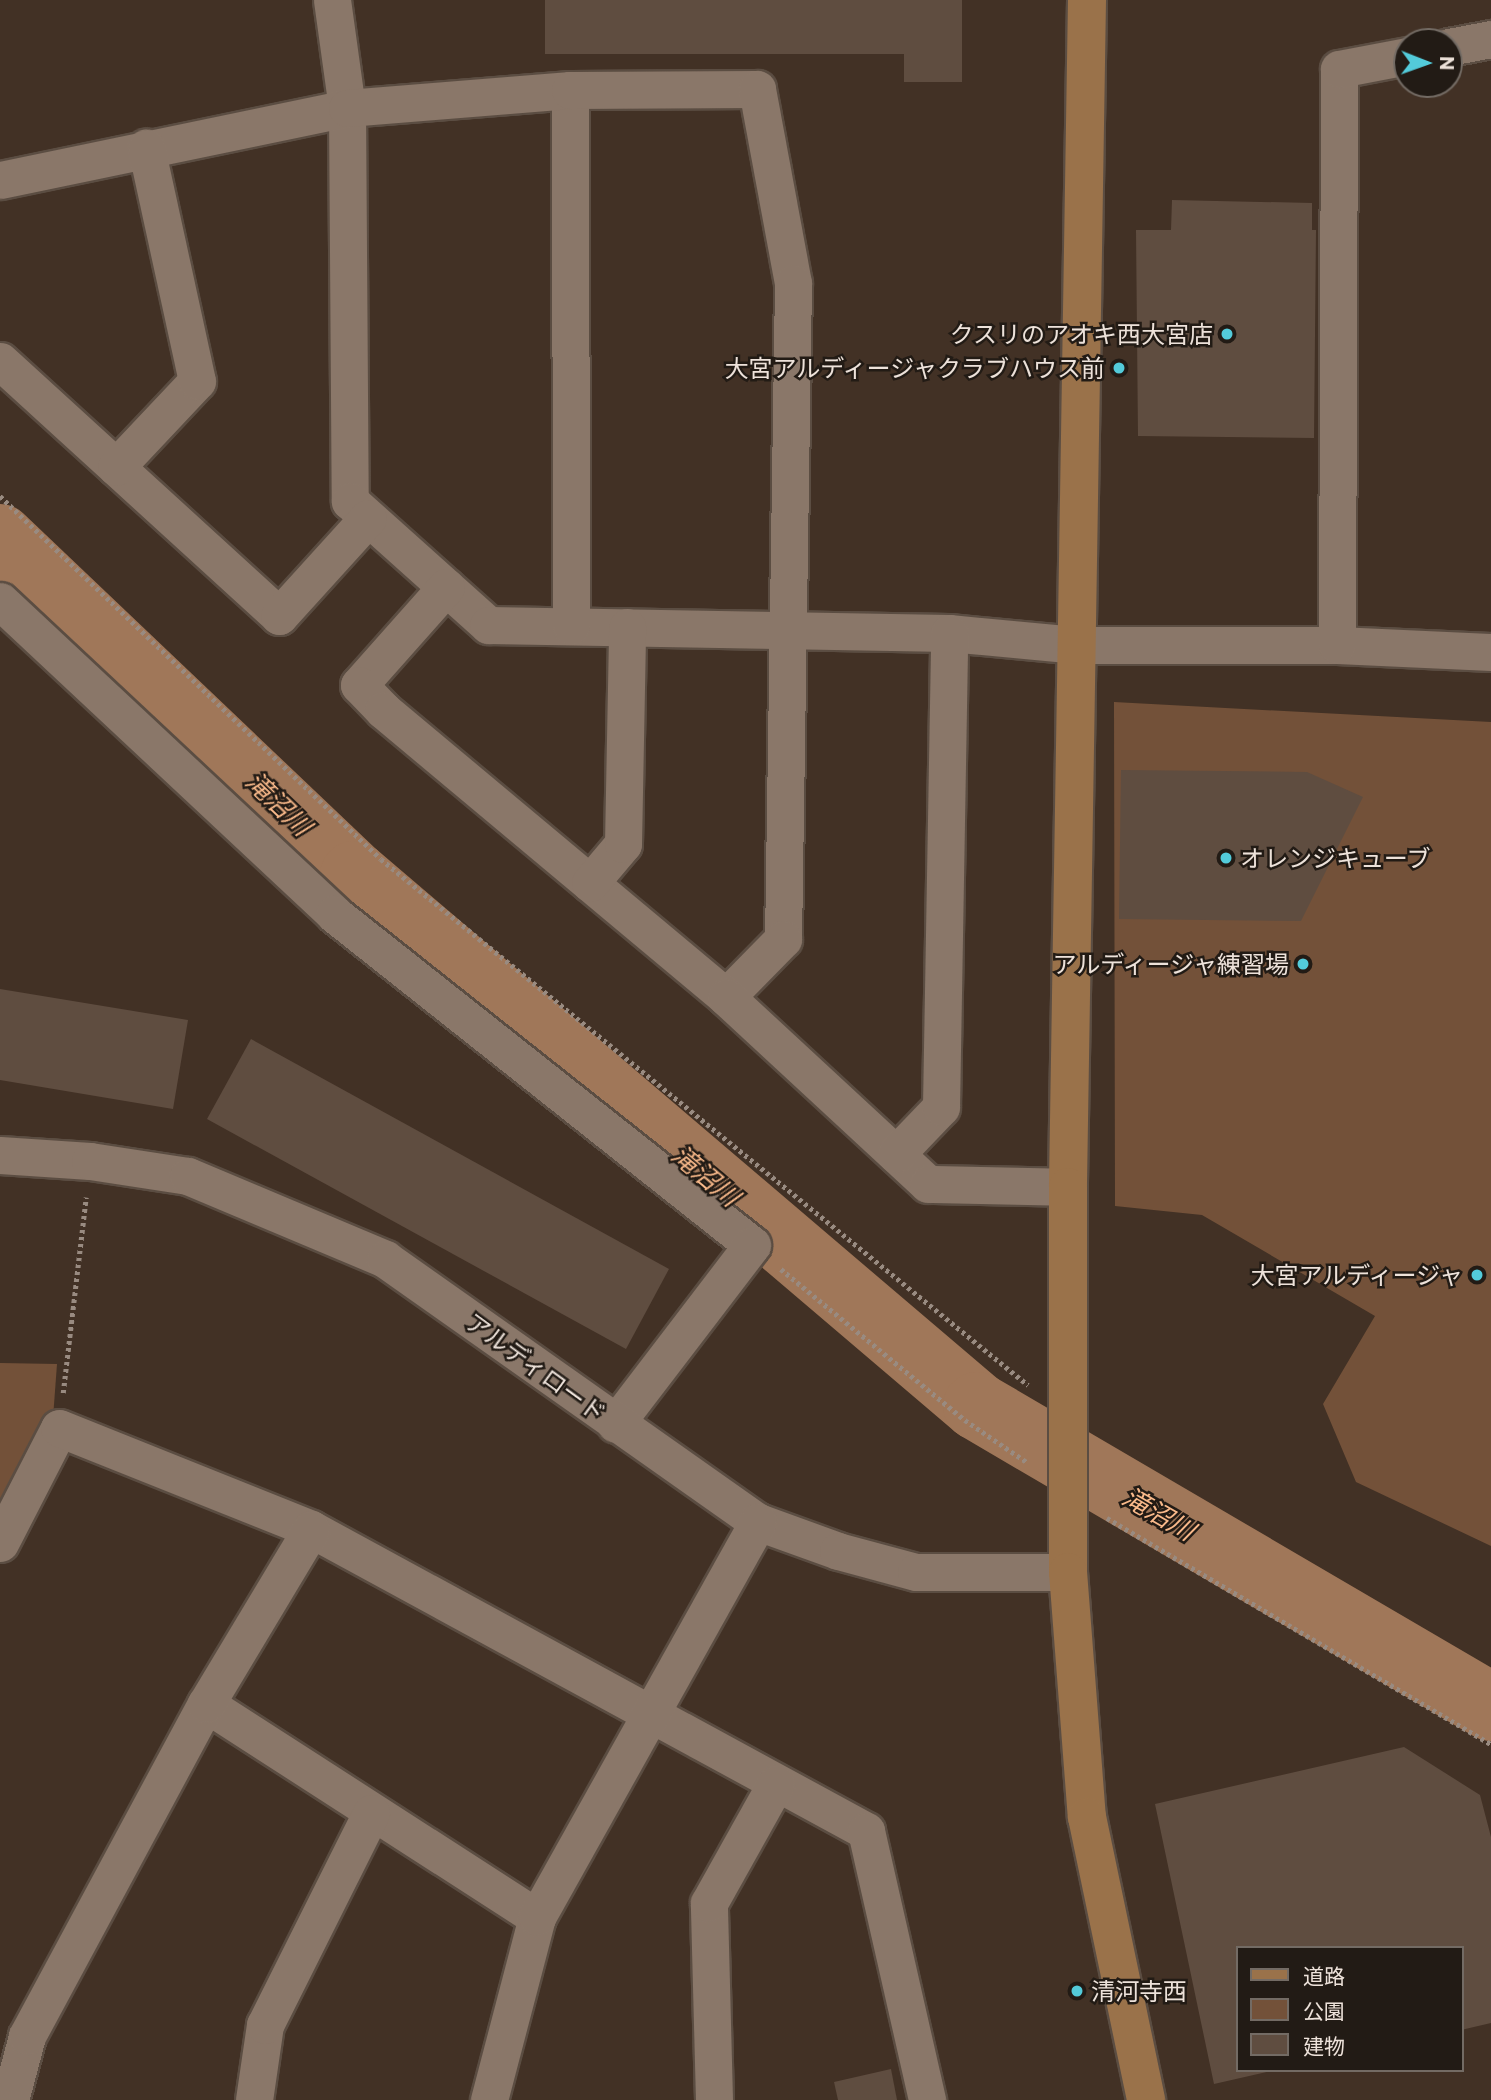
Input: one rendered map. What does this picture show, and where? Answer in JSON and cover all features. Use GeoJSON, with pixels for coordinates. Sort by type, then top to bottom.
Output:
{"type":"FeatureCollection","features":[{"type":"Feature","properties":{"kind":"street"},"geometry":{"type":"LineString","coordinates":[[332,0],[347,108],[349,501],[488,625],[949,633],[1074,645],[1336,645],[1491,652]]}},
{"type":"Feature","properties":{"kind":"street"},"geometry":{"type":"LineString","coordinates":[[1087,0],[1074,645],[1066,1410],[1068,1572],[1087,1816],[1146,2100]]}},
{"type":"Feature","properties":{"kind":"street"},"geometry":{"type":"LineString","coordinates":[[1463,44],[1491,39]]}},
{"type":"Feature","properties":{"kind":"street"},"geometry":{"type":"LineString","coordinates":[[1336,645],[1339,69],[1393,59]]}},
{"type":"Feature","properties":{"kind":"street"},"geometry":{"type":"LineString","coordinates":[[0,180],[146,147],[347,108],[570,90],[757,89],[793,283],[790,629],[783,939],[726,997]]}},
{"type":"Feature","properties":{"kind":"street"},"geometry":{"type":"LineString","coordinates":[[570,90],[571,626]]}},
{"type":"Feature","properties":{"kind":"street"},"geometry":{"type":"LineString","coordinates":[[116,467],[197,380],[146,147]]}},
{"type":"Feature","properties":{"kind":"street"},"geometry":{"type":"LineString","coordinates":[[0,361],[279,616],[368,518]]}},
{"type":"Feature","properties":{"kind":"street"},"geometry":{"type":"LineString","coordinates":[[446,587],[359,685],[726,997],[928,1184],[1068,1187]]}},
{"type":"Feature","properties":{"kind":"street"},"geometry":{"type":"LineString","coordinates":[[0,601],[334,914],[752,1245],[615,1424]]}},
{"type":"Feature","properties":{"kind":"street"},"geometry":{"type":"LineString","coordinates":[[590,883],[623,844],[627,627]]}},
{"type":"Feature","properties":{"kind":"street"},"geometry":{"type":"LineString","coordinates":[[896,1154],[941,1107],[949,633]]}},
{"type":"Feature","properties":{"kind":"street","name":"アルディロード"},"geometry":{"type":"LineString","coordinates":[[0,1155],[90,1161],[188,1176],[385,1259],[615,1424],[758,1522],[838,1551],[916,1572],[1068,1572]]}},
{"type":"Feature","properties":{"kind":"street"},"geometry":{"type":"LineString","coordinates":[[1,1540],[60,1428],[311,1529],[647,1715],[866,1831],[927,2100]]}},
{"type":"Feature","properties":{"kind":"street"},"geometry":{"type":"LineString","coordinates":[[489,2100],[537,1916],[647,1715],[758,1522]]}},
{"type":"Feature","properties":{"kind":"street"},"geometry":{"type":"LineString","coordinates":[[10,2100],[27,2036],[206,1704],[311,1529]]}},
{"type":"Feature","properties":{"kind":"street"},"geometry":{"type":"LineString","coordinates":[[206,1704],[371,1813],[537,1916]]}},
{"type":"Feature","properties":{"kind":"street"},"geometry":{"type":"LineString","coordinates":[[714,2100],[709,1903],[776,1783]]}},
{"type":"Feature","properties":{"kind":"street"},"geometry":{"type":"LineString","coordinates":[[254,2100],[265,2025],[371,1813]]}},
{"type":"Feature","properties":{"kind":"path"},"geometry":{"type":"LineString","coordinates":[[0,496],[382,859],[1028,1385]]}},
{"type":"Feature","properties":{"kind":"path"},"geometry":{"type":"LineString","coordinates":[[60,1428],[90,1161]]}},
{"type":"Feature","properties":{"kind":"path"},"geometry":{"type":"LineString","coordinates":[[752,1245],[965,1420],[1028,1463]]}},
{"type":"Feature","properties":{"kind":"path"},"geometry":{"type":"LineString","coordinates":[[1097,1512],[1491,1744]]}},
{"type":"Feature","properties":{"kind":"green space","name":"アルディージャ練習場"},"geometry":{"type":"Polygon","coordinates":[[[1114,702],[1491,722],[1491,1546],[1356,1482],[1323,1404],[1375,1316],[1202,1215],[1115,1206],[1114,702]]]}},
{"type":"Feature","properties":{"kind":"green space"},"geometry":{"type":"Polygon","coordinates":[[[0,1363],[57,1364],[53,1418],[0,1515],[0,1363]]]}},
{"type":"Feature","properties":{"kind":"building"},"geometry":{"type":"Polygon","coordinates":[[[545,0],[962,0],[962,82],[904,82],[904,54],[545,54],[545,0]]]}},
{"type":"Feature","properties":{"kind":"building"},"geometry":{"type":"Polygon","coordinates":[[[1172,200],[1312,203],[1312,230],[1316,230],[1314,438],[1138,436],[1136,230],[1171,230],[1172,200]]]}},
{"type":"Feature","properties":{"kind":"building","name":"オレンジキューブ"},"geometry":{"type":"Polygon","coordinates":[[[1121,770],[1307,772],[1363,797],[1301,921],[1119,919],[1121,770]]]}},
{"type":"Feature","properties":{"kind":"building"},"geometry":{"type":"Polygon","coordinates":[[[0,989],[188,1020],[173,1109],[0,1080],[0,989]]]}},
{"type":"Feature","properties":{"kind":"building"},"geometry":{"type":"Polygon","coordinates":[[[251,1039],[669,1269],[626,1349],[207,1119],[251,1039]]]}},
{"type":"Feature","properties":{"kind":"building"},"geometry":{"type":"Polygon","coordinates":[[[1404,1747],[1480,1795],[1491,1837],[1491,2023],[1463,2030],[1463,1946],[1236,1946],[1236,2072],[1267,2072],[1214,2084],[1155,1804],[1404,1747]]]}},
{"type":"Feature","properties":{"kind":"building"},"geometry":{"type":"Polygon","coordinates":[[[891,2069],[897,2100],[838,2100],[834,2082],[891,2069]]]}},
{"type":"Feature","properties":{"kind":"waterway","name":"滝沼川"},"geometry":{"type":"LineString","coordinates":[[0,538],[354,875],[977,1406],[1491,1707]]}},
{"type":"Feature","properties":{"kind":"place","name":"クスリのアオキ西大宮店"},"geometry":{"type":"Point","coordinates":[1227,334]}},
{"type":"Feature","properties":{"kind":"place","name":"大宮アルディージャクラブハウス前"},"geometry":{"type":"Point","coordinates":[1119,368]}},
{"type":"Feature","properties":{"kind":"place","name":"オレンジキューブ"},"geometry":{"type":"Point","coordinates":[1226,858]}},
{"type":"Feature","properties":{"kind":"place","name":"アルディージャ練習場"},"geometry":{"type":"Point","coordinates":[1303,964]}},
{"type":"Feature","properties":{"kind":"place","name":"大宮アルディージャ"},"geometry":{"type":"Point","coordinates":[1477,1275]}},
{"type":"Feature","properties":{"kind":"place","name":"清河寺西"},"geometry":{"type":"Point","coordinates":[1077,1991]}}]}
